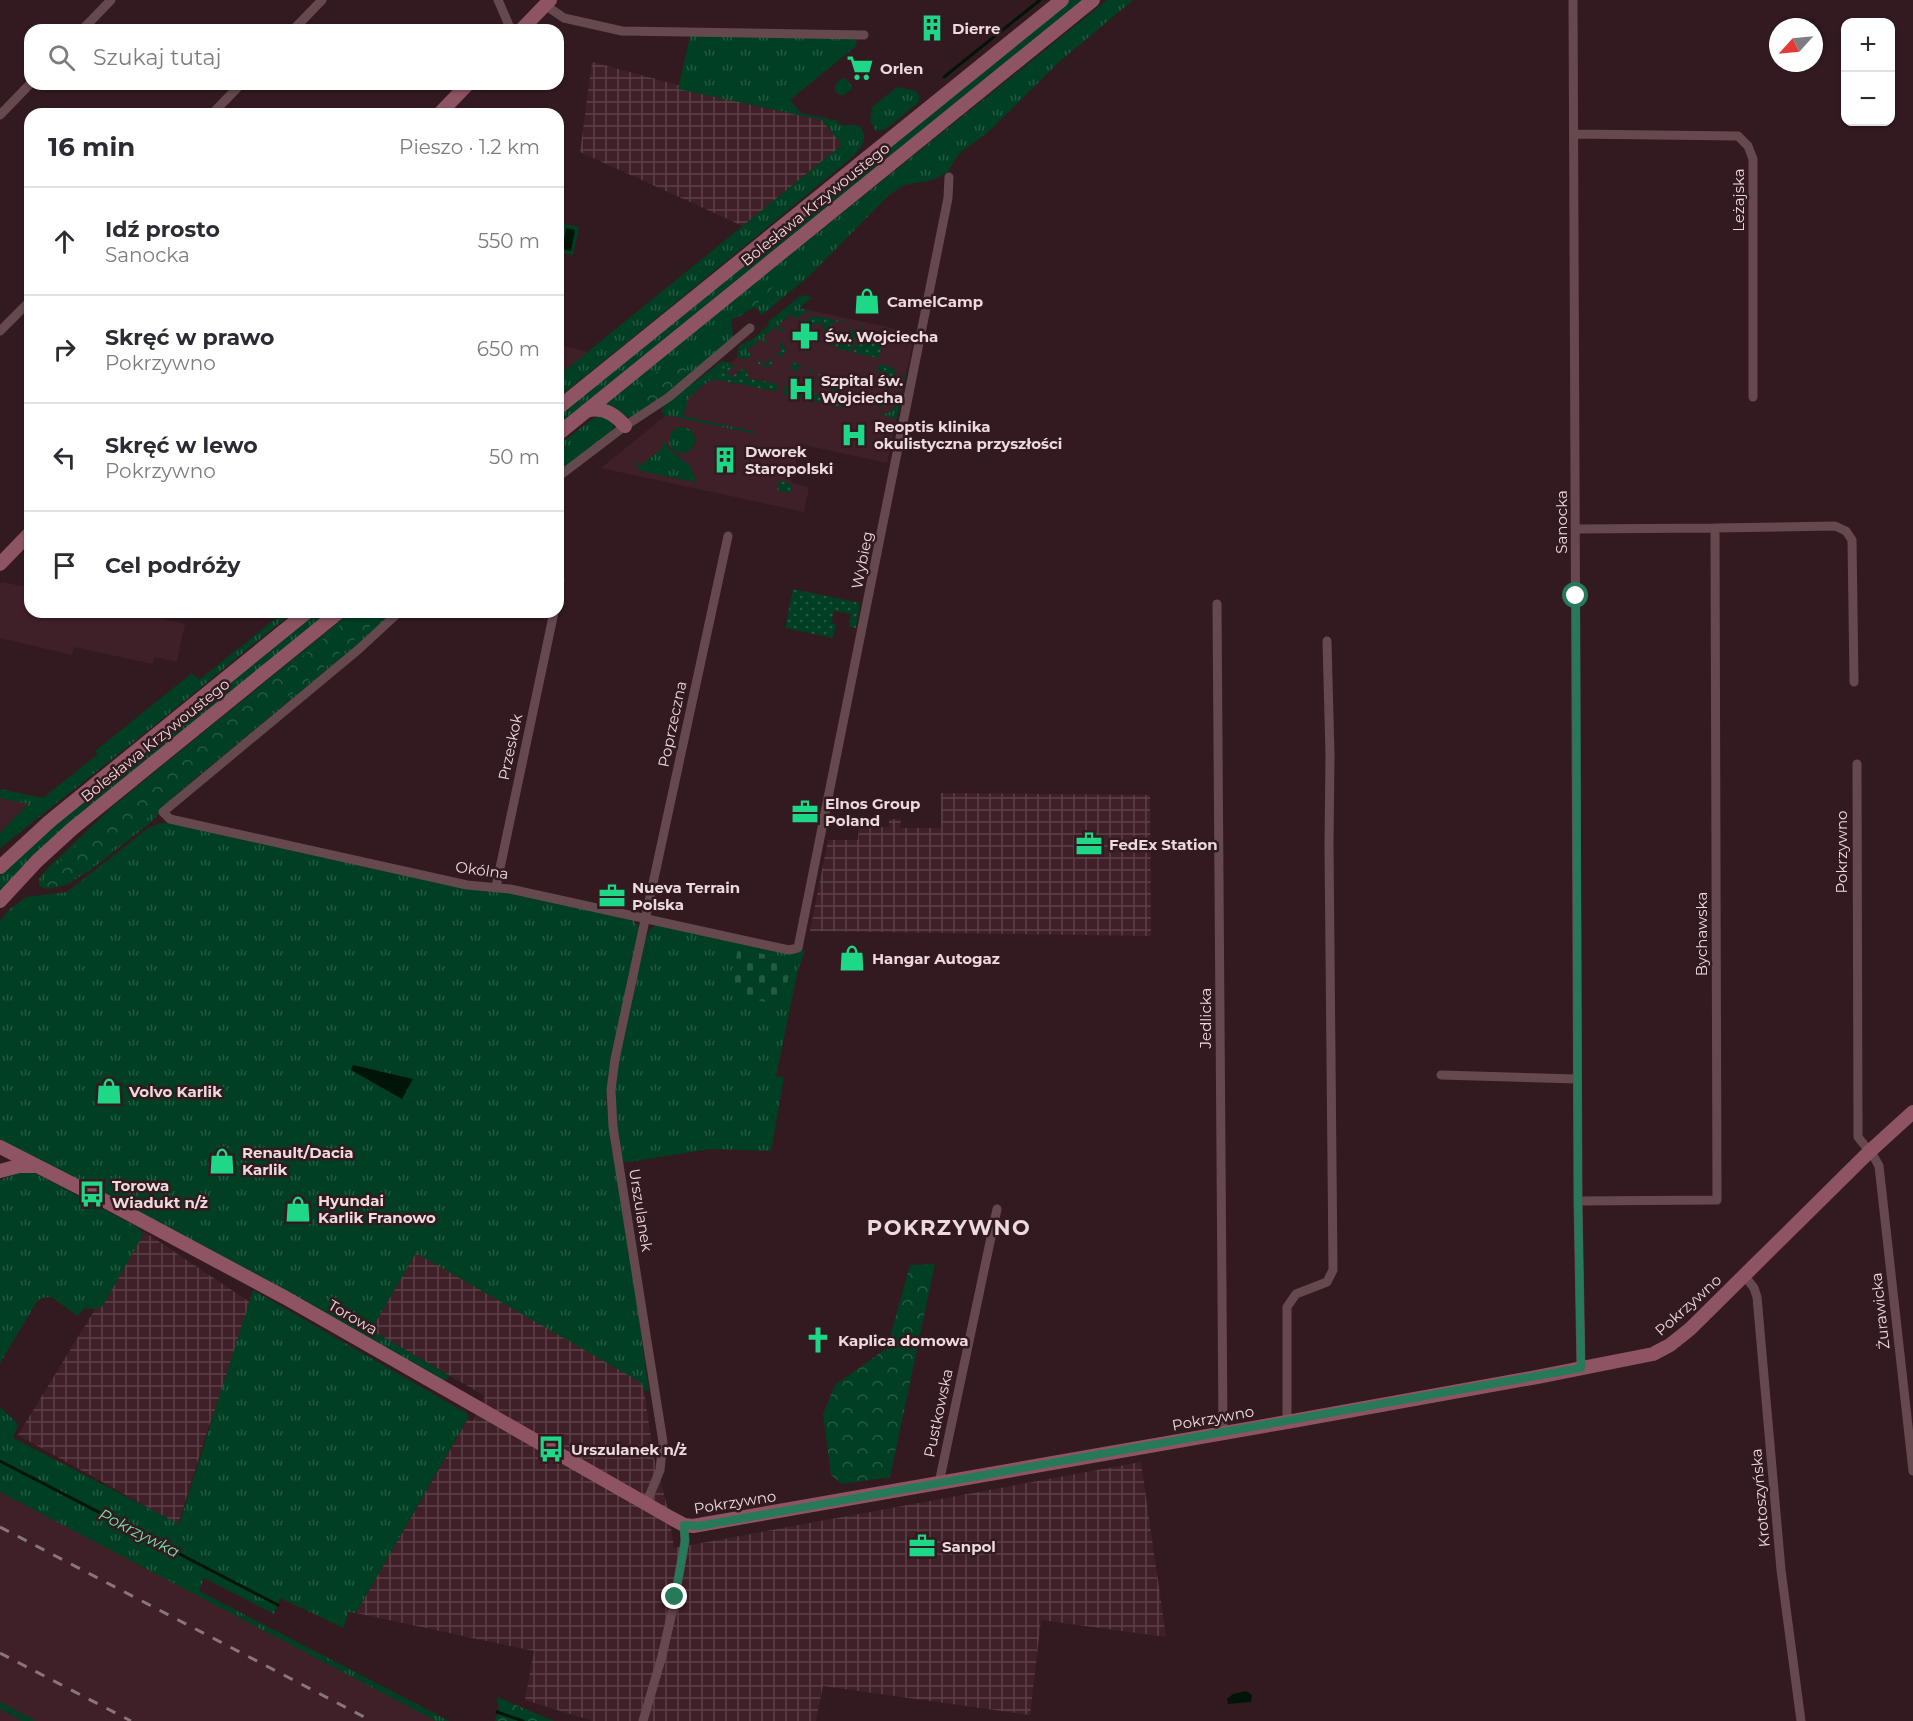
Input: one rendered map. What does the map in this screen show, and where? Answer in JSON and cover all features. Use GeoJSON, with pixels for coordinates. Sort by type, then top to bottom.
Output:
{"type":"FeatureCollection","features":[{"type":"Feature","properties":{"kind":"street"},"geometry":{"type":"LineString","coordinates":[[88,24],[111,0]]}},
{"type":"Feature","properties":{"kind":"street"},"geometry":{"type":"LineString","coordinates":[[299,24],[322,0]]}},
{"type":"Feature","properties":{"kind":"street"},"geometry":{"type":"LineString","coordinates":[[498,0],[508,24]]}},
{"type":"Feature","properties":{"kind":"street","name":"Bolesława Krzywoustego"},"geometry":{"type":"LineString","coordinates":[[564,403],[1062,0]]}},
{"type":"Feature","properties":{"kind":"street","name":"Bolesława Krzywoustego"},"geometry":{"type":"LineString","coordinates":[[564,429],[1093,0]]}},
{"type":"Feature","properties":{"kind":"street","name":"Sanocka"},"geometry":{"type":"LineString","coordinates":[[1573,0],[1577,1079],[1581,1368]]}},
{"type":"Feature","properties":{"kind":"street"},"geometry":{"type":"LineString","coordinates":[[527,24],[548,2],[564,18],[622,31],[864,35]]}},
{"type":"Feature","properties":{"kind":"street"},"geometry":{"type":"LineString","coordinates":[[0,115],[24,90]]}},
{"type":"Feature","properties":{"kind":"street"},"geometry":{"type":"LineString","coordinates":[[218,108],[235,90]]}},
{"type":"Feature","properties":{"kind":"street"},"geometry":{"type":"LineString","coordinates":[[445,108],[462,90]]}},
{"type":"Feature","properties":{"kind":"street","name":"Leżajska"},"geometry":{"type":"LineString","coordinates":[[1575,134],[1738,136],[1748,147],[1753,159],[1753,397]]}},
{"type":"Feature","properties":{"kind":"street","name":"Wybieg"},"geometry":{"type":"LineString","coordinates":[[798,948],[948,198],[949,177]]}},
{"type":"Feature","properties":{"kind":"street"},"geometry":{"type":"LineString","coordinates":[[0,331],[24,307]]}},
{"type":"Feature","properties":{"kind":"street"},"geometry":{"type":"LineString","coordinates":[[564,472],[625,426],[669,397],[750,328]]}},
{"type":"Feature","properties":{"kind":"street"},"geometry":{"type":"LineString","coordinates":[[586,411],[602,410],[613,415],[625,426]]}},
{"type":"Feature","properties":{"kind":"street"},"geometry":{"type":"LineString","coordinates":[[1576,529],[1835,526],[1846,531],[1852,540],[1854,682]]}},
{"type":"Feature","properties":{"kind":"street","name":"Bychawska"},"geometry":{"type":"LineString","coordinates":[[1578,1201],[1717,1200],[1715,528]]}},
{"type":"Feature","properties":{"kind":"street","name":"Poprzeczna"},"geometry":{"type":"LineString","coordinates":[[645,919],[728,536]]}},
{"type":"Feature","properties":{"kind":"street"},"geometry":{"type":"LineString","coordinates":[[0,564],[24,539]]}},
{"type":"Feature","properties":{"kind":"street","name":"Jedlicka"},"geometry":{"type":"LineString","coordinates":[[1217,604],[1223,1432]]}},
{"type":"Feature","properties":{"kind":"street","name":"Bolesława Krzywoustego"},"geometry":{"type":"LineString","coordinates":[[0,867],[50,821],[300,618]]}},
{"type":"Feature","properties":{"kind":"street","name":"Bolesława Krzywoustego"},"geometry":{"type":"LineString","coordinates":[[0,901],[37,861],[79,823],[332,618]]}},
{"type":"Feature","properties":{"kind":"street","name":"Okólna"},"geometry":{"type":"LineString","coordinates":[[393,618],[359,649],[164,812],[170,819],[467,885],[496,887],[789,950],[798,948]]}},
{"type":"Feature","properties":{"kind":"street","name":"Przeskok"},"geometry":{"type":"LineString","coordinates":[[496,887],[553,618]]}},
{"type":"Feature","properties":{"kind":"street"},"geometry":{"type":"LineString","coordinates":[[1287,1422],[1287,1307],[1296,1294],[1327,1282],[1333,1270],[1330,755],[1327,641]]}},
{"type":"Feature","properties":{"kind":"street","name":"Pokrzywno"},"geometry":{"type":"LineString","coordinates":[[1857,764],[1858,1137],[1869,1152]]}},
{"type":"Feature","properties":{"kind":"street","name":"Urszulanek"},"geometry":{"type":"LineString","coordinates":[[645,919],[615,1059],[610,1105],[663,1442],[660,1470],[646,1504]]}},
{"type":"Feature","properties":{"kind":"street"},"geometry":{"type":"LineString","coordinates":[[1441,1075],[1577,1079]]}},
{"type":"Feature","properties":{"kind":"street","name":"Pokrzywno"},"geometry":{"type":"LineString","coordinates":[[643,1721],[673,1608],[685,1541],[684,1525],[699,1526],[1287,1422],[1644,1356],[1663,1350],[1690,1329],[1869,1152],[1913,1113]]}},
{"type":"Feature","properties":{"kind":"street","name":"Torowa"},"geometry":{"type":"LineString","coordinates":[[0,1147],[286,1298],[684,1525]]}},
{"type":"Feature","properties":{"kind":"street","name":"Żurawicka"},"geometry":{"type":"LineString","coordinates":[[1869,1152],[1879,1166],[1913,1471]]}},
{"type":"Feature","properties":{"kind":"street"},"geometry":{"type":"LineString","coordinates":[[0,1171],[19,1166],[40,1167]]}},
{"type":"Feature","properties":{"kind":"street","name":"Pustkowska"},"geometry":{"type":"LineString","coordinates":[[939,1483],[997,1209]]}},
{"type":"Feature","properties":{"kind":"street","name":"Krotoszyńska"},"geometry":{"type":"LineString","coordinates":[[1744,1275],[1754,1288],[1757,1297],[1781,1570],[1801,1721]]}},
{"type":"Feature","properties":{"kind":"shaded area"},"geometry":{"type":"Polygon","coordinates":[[[592,62],[760,107],[822,120],[842,145],[743,226],[580,152],[592,62]]]}},
{"type":"Feature","properties":{"kind":"shaded area"},"geometry":{"type":"Polygon","coordinates":[[[566,228],[575,230],[571,251],[564,249],[566,228]]]}},
{"type":"Feature","properties":{"kind":"shaded area","name":"Szpital św. Wojciecha"},"geometry":{"type":"Polygon","coordinates":[[[799,308],[915,333],[887,463],[800,444],[791,483],[809,487],[804,512],[601,468],[799,308]]]}},
{"type":"Feature","properties":{"kind":"shaded area"},"geometry":{"type":"Polygon","coordinates":[[[564,346],[588,352],[564,371],[564,346]]]}},
{"type":"Feature","properties":{"kind":"shaded area"},"geometry":{"type":"Polygon","coordinates":[[[2,582],[24,587],[24,618],[158,618],[185,624],[177,662],[155,657],[153,664],[74,647],[72,655],[0,638],[0,584],[2,582]]]}},
{"type":"Feature","properties":{"kind":"shaded area"},"geometry":{"type":"Polygon","coordinates":[[[941,793],[1150,795],[1151,936],[810,931],[828,840],[858,840],[859,827],[889,827],[889,819],[901,819],[900,828],[941,828],[941,793]]]}},
{"type":"Feature","properties":{"kind":"shaded area"},"geometry":{"type":"Polygon","coordinates":[[[0,798],[28,804],[0,833],[0,798]]]}},
{"type":"Feature","properties":{"kind":"shaded area"},"geometry":{"type":"Polygon","coordinates":[[[353,1065],[413,1079],[402,1099],[351,1070],[353,1065]]]}},
{"type":"Feature","properties":{"kind":"shaded area"},"geometry":{"type":"Polygon","coordinates":[[[143,1231],[254,1305],[208,1429],[178,1524],[18,1435],[143,1231]]]}},
{"type":"Feature","properties":{"kind":"shaded area"},"geometry":{"type":"Polygon","coordinates":[[[416,1253],[643,1383],[654,1458],[668,1509],[674,1548],[1141,1462],[1166,1637],[1041,1620],[1030,1715],[823,1686],[816,1721],[593,1721],[525,1700],[534,1651],[356,1613],[468,1419],[473,1421],[485,1396],[371,1330],[416,1253]]]}},
{"type":"Feature","properties":{"kind":"shaded area"},"geometry":{"type":"Polygon","coordinates":[[[0,1489],[438,1721],[0,1721],[0,1489]]]}},
{"type":"Feature","properties":{"kind":"shaded area"},"geometry":{"type":"Polygon","coordinates":[[[1246,1691],[1252,1695],[1251,1702],[1228,1704],[1227,1699],[1233,1694],[1246,1691]]]}},
{"type":"Feature","properties":{"kind":"green space"},"geometry":{"type":"Polygon","coordinates":[[[1070,0],[1084,0],[564,422],[564,410],[1070,0]]]}},
{"type":"Feature","properties":{"kind":"green space"},"geometry":{"type":"Polygon","coordinates":[[[1107,0],[1133,0],[1059,62],[986,134],[962,151],[948,172],[933,180],[904,185],[889,195],[808,277],[762,315],[755,307],[731,320],[733,334],[731,339],[668,393],[632,417],[602,406],[1107,0]]]}},
{"type":"Feature","properties":{"kind":"green space"},"geometry":{"type":"Polygon","coordinates":[[[690,36],[855,38],[856,46],[790,100],[801,113],[839,121],[837,124],[860,126],[863,132],[863,143],[861,148],[843,165],[564,393],[564,371],[842,145],[822,120],[678,89],[690,36]]]}},
{"type":"Feature","properties":{"kind":"green space"},"geometry":{"type":"Polygon","coordinates":[[[845,78],[853,88],[844,95],[840,95],[835,91],[835,85],[845,78]]]}},
{"type":"Feature","properties":{"kind":"green space"},"geometry":{"type":"Polygon","coordinates":[[[897,87],[916,91],[919,102],[886,129],[876,131],[870,120],[872,107],[897,87]]]}},
{"type":"Feature","properties":{"kind":"green space"},"geometry":{"type":"Polygon","coordinates":[[[564,224],[579,227],[573,255],[564,253],[564,224]]]}},
{"type":"Feature","properties":{"kind":"green space"},"geometry":{"type":"Polygon","coordinates":[[[769,279],[775,284],[759,302],[737,317],[723,320],[738,302],[769,279]]]}},
{"type":"Feature","properties":{"kind":"green space"},"geometry":{"type":"Polygon","coordinates":[[[806,295],[812,298],[799,308],[811,311],[796,319],[791,314],[778,325],[783,330],[781,332],[776,327],[763,337],[767,343],[765,344],[761,339],[747,350],[752,356],[744,359],[738,357],[737,352],[740,345],[753,339],[769,325],[768,322],[799,297],[806,295]]]}},
{"type":"Feature","properties":{"kind":"green space"},"geometry":{"type":"Polygon","coordinates":[[[816,316],[858,325],[833,321],[830,334],[823,334],[823,324],[801,326],[805,320],[816,316]]]}},
{"type":"Feature","properties":{"kind":"green space"},"geometry":{"type":"Polygon","coordinates":[[[860,326],[862,326],[860,334],[883,339],[879,358],[854,353],[860,326]]]}},
{"type":"Feature","properties":{"kind":"green space"},"geometry":{"type":"Polygon","coordinates":[[[850,329],[856,331],[852,352],[838,349],[838,346],[829,346],[829,344],[847,344],[850,329]]]}},
{"type":"Feature","properties":{"kind":"green space"},"geometry":{"type":"Polygon","coordinates":[[[704,333],[706,334],[705,341],[688,357],[682,380],[672,390],[652,405],[647,400],[648,390],[631,390],[662,369],[704,333]]]}},
{"type":"Feature","properties":{"kind":"green space"},"geometry":{"type":"Polygon","coordinates":[[[782,343],[786,349],[782,358],[778,354],[770,361],[773,365],[767,367],[758,364],[759,359],[763,365],[782,350],[778,344],[782,343]]]}},
{"type":"Feature","properties":{"kind":"green space"},"geometry":{"type":"Polygon","coordinates":[[[722,361],[731,363],[689,397],[683,416],[756,432],[756,434],[667,415],[665,417],[662,411],[663,406],[722,361]]]}},
{"type":"Feature","properties":{"kind":"green space"},"geometry":{"type":"Polygon","coordinates":[[[792,362],[842,384],[838,394],[830,389],[833,382],[824,378],[821,384],[818,383],[821,376],[799,366],[795,373],[792,369],[792,362]]]}},
{"type":"Feature","properties":{"kind":"green space"},"geometry":{"type":"Polygon","coordinates":[[[731,363],[734,366],[727,372],[732,377],[742,369],[748,371],[747,378],[778,384],[776,391],[717,380],[709,381],[731,363]]]}},
{"type":"Feature","properties":{"kind":"green space"},"geometry":{"type":"Polygon","coordinates":[[[880,364],[893,368],[896,379],[889,378],[885,397],[891,399],[886,405],[878,408],[879,402],[883,402],[889,375],[878,370],[874,374],[880,364]]]}},
{"type":"Feature","properties":{"kind":"green space"},"geometry":{"type":"Polygon","coordinates":[[[905,371],[897,419],[880,415],[892,410],[896,405],[905,371]]]}},
{"type":"Feature","properties":{"kind":"green space"},"geometry":{"type":"Polygon","coordinates":[[[794,380],[797,381],[795,388],[807,394],[810,387],[811,392],[825,398],[827,395],[846,408],[783,394],[785,386],[792,387],[794,380]]]}},
{"type":"Feature","properties":{"kind":"green space"},"geometry":{"type":"Polygon","coordinates":[[[603,416],[613,422],[613,428],[610,433],[564,468],[564,440],[594,418],[603,416]]]}},
{"type":"Feature","properties":{"kind":"green space"},"geometry":{"type":"Polygon","coordinates":[[[682,427],[691,431],[695,440],[691,449],[682,453],[673,449],[669,440],[673,431],[682,427]]]}},
{"type":"Feature","properties":{"kind":"green space"},"geometry":{"type":"Polygon","coordinates":[[[662,442],[690,466],[696,481],[641,471],[634,462],[640,466],[663,448],[662,442]]]}},
{"type":"Feature","properties":{"kind":"green space"},"geometry":{"type":"Polygon","coordinates":[[[779,480],[792,485],[790,493],[777,490],[779,480]]]}},
{"type":"Feature","properties":{"kind":"green space"},"geometry":{"type":"Polygon","coordinates":[[[793,589],[860,603],[856,628],[849,627],[851,614],[834,611],[831,623],[836,624],[833,638],[785,628],[793,589]]]}},
{"type":"Feature","properties":{"kind":"green space"},"geometry":{"type":"Polygon","coordinates":[[[276,618],[286,618],[0,848],[0,833],[28,804],[0,798],[0,789],[43,798],[98,754],[95,751],[192,673],[199,680],[276,618]]]}},
{"type":"Feature","properties":{"kind":"green space"},"geometry":{"type":"Polygon","coordinates":[[[309,618],[323,618],[0,892],[0,875],[21,854],[309,618]]]}},
{"type":"Feature","properties":{"kind":"green space"},"geometry":{"type":"Polygon","coordinates":[[[344,618],[387,618],[179,792],[150,823],[89,871],[66,885],[48,889],[39,886],[39,879],[48,868],[113,806],[344,618]]]}},
{"type":"Feature","properties":{"kind":"green space"},"geometry":{"type":"Polygon","coordinates":[[[349,618],[379,618],[292,694],[269,706],[249,723],[233,742],[165,804],[150,811],[147,821],[133,833],[70,881],[52,887],[44,886],[44,877],[100,824],[349,618]]]}},
{"type":"Feature","properties":{"kind":"green space"},"geometry":{"type":"Polygon","coordinates":[[[167,823],[631,917],[640,929],[609,1070],[606,1101],[649,1391],[644,1390],[642,1383],[416,1253],[371,1330],[450,1376],[445,1380],[439,1380],[0,1141],[0,921],[10,909],[26,897],[67,892],[147,829],[157,824],[167,823]]]}},
{"type":"Feature","properties":{"kind":"green space"},"geometry":{"type":"Polygon","coordinates":[[[656,925],[795,953],[805,950],[798,970],[776,1076],[784,1077],[771,1151],[711,1149],[622,1163],[617,1139],[615,1078],[645,940],[650,929],[656,925]]]}},
{"type":"Feature","properties":{"kind":"green space"},"geometry":{"type":"Polygon","coordinates":[[[738,948],[779,958],[790,970],[782,1005],[730,995],[738,948]]]}},
{"type":"Feature","properties":{"kind":"green space"},"geometry":{"type":"Polygon","coordinates":[[[17,1173],[35,1173],[139,1228],[143,1235],[102,1307],[84,1308],[78,1316],[51,1297],[41,1298],[0,1363],[0,1180],[17,1173]]]}},
{"type":"Feature","properties":{"kind":"green space"},"geometry":{"type":"Polygon","coordinates":[[[935,1264],[890,1477],[842,1484],[831,1475],[823,1414],[835,1385],[887,1348],[910,1265],[935,1264]]]}},
{"type":"Feature","properties":{"kind":"green space"},"geometry":{"type":"Polygon","coordinates":[[[253,1290],[469,1416],[356,1613],[348,1612],[344,1628],[280,1598],[274,1614],[204,1578],[199,1591],[449,1721],[436,1721],[0,1492],[0,1407],[18,1424],[13,1438],[179,1524],[253,1290]]]}},
{"type":"Feature","properties":{"kind":"green space"},"geometry":{"type":"Polygon","coordinates":[[[497,1697],[554,1721],[495,1721],[499,1711],[497,1697]]]}},
{"type":"Feature","properties":{"kind":"green space"},"geometry":{"type":"Polygon","coordinates":[[[0,1702],[35,1721],[23,1721],[0,1709],[0,1702]]]}},
{"type":"Feature","properties":{"kind":"waterway"},"geometry":{"type":"LineString","coordinates":[[944,77],[1040,0]]}},
{"type":"Feature","properties":{"kind":"waterway","name":"Pokrzywka"},"geometry":{"type":"LineString","coordinates":[[0,1461],[278,1605]]}},
{"type":"Feature","properties":{"kind":"waterway","name":"Pokrzywka"},"geometry":{"type":"LineString","coordinates":[[497,1712],[523,1721]]}},
{"type":"Feature","properties":{"kind":"railway"},"geometry":{"type":"LineString","coordinates":[[0,1527],[372,1721]]}},
{"type":"Feature","properties":{"kind":"railway"},"geometry":{"type":"LineString","coordinates":[[0,1653],[131,1721]]}},
{"type":"Feature","properties":{"kind":"place","name":"Dierre"},"geometry":{"type":"Point","coordinates":[932,28]}},
{"type":"Feature","properties":{"kind":"place","name":"Orlen"},"geometry":{"type":"Point","coordinates":[860,68]}},
{"type":"Feature","properties":{"kind":"place","name":"CamelCamp"},"geometry":{"type":"Point","coordinates":[867,301]}},
{"type":"Feature","properties":{"kind":"place","name":"Św. Wojciecha"},"geometry":{"type":"Point","coordinates":[805,336]}},
{"type":"Feature","properties":{"kind":"place","name":"Szpital św. Wojciecha"},"geometry":{"type":"Point","coordinates":[801,389]}},
{"type":"Feature","properties":{"kind":"place","name":"Reoptis klinika okulistyczna przyszłości"},"geometry":{"type":"Point","coordinates":[854,435]}},
{"type":"Feature","properties":{"kind":"place","name":"Dworek Staropolski"},"geometry":{"type":"Point","coordinates":[725,460]}},
{"type":"Feature","properties":{"kind":"place","name":"Elnos Group Poland"},"geometry":{"type":"Point","coordinates":[805,812]}},
{"type":"Feature","properties":{"kind":"place","name":"FedEx Station"},"geometry":{"type":"Point","coordinates":[1089,844]}},
{"type":"Feature","properties":{"kind":"place","name":"Nueva Terrain Polska"},"geometry":{"type":"Point","coordinates":[612,896]}},
{"type":"Feature","properties":{"kind":"place","name":"Hangar Autogaz"},"geometry":{"type":"Point","coordinates":[852,958]}},
{"type":"Feature","properties":{"kind":"place","name":"Volvo Karlik"},"geometry":{"type":"Point","coordinates":[109,1091]}},
{"type":"Feature","properties":{"kind":"place","name":"Renault/Dacia Karlik"},"geometry":{"type":"Point","coordinates":[222,1161]}},
{"type":"Feature","properties":{"kind":"place","name":"Torowa Wiadukt n/ż"},"geometry":{"type":"Point","coordinates":[92,1194]}},
{"type":"Feature","properties":{"kind":"place","name":"Hyundai Karlik Franowo"},"geometry":{"type":"Point","coordinates":[298,1209]}},
{"type":"Feature","properties":{"kind":"place","name":"Kaplica domowa"},"geometry":{"type":"Point","coordinates":[818,1340]}},
{"type":"Feature","properties":{"kind":"place","name":"Urszulanek n/ż"},"geometry":{"type":"Point","coordinates":[551,1449]}},
{"type":"Feature","properties":{"kind":"place","name":"Sanpol"},"geometry":{"type":"Point","coordinates":[922,1546]}},
{"type":"Feature","properties":{"kind":"district","name":"POKRZYWNO"},"geometry":{"type":"Point","coordinates":[949,1227]}},
{"type":"Feature","properties":{"kind":"route"},"geometry":{"type":"LineString","coordinates":[[675,1597],[685,1541],[684,1525],[699,1526],[1581,1368],[1578,1201],[1576,596]]}}]}
